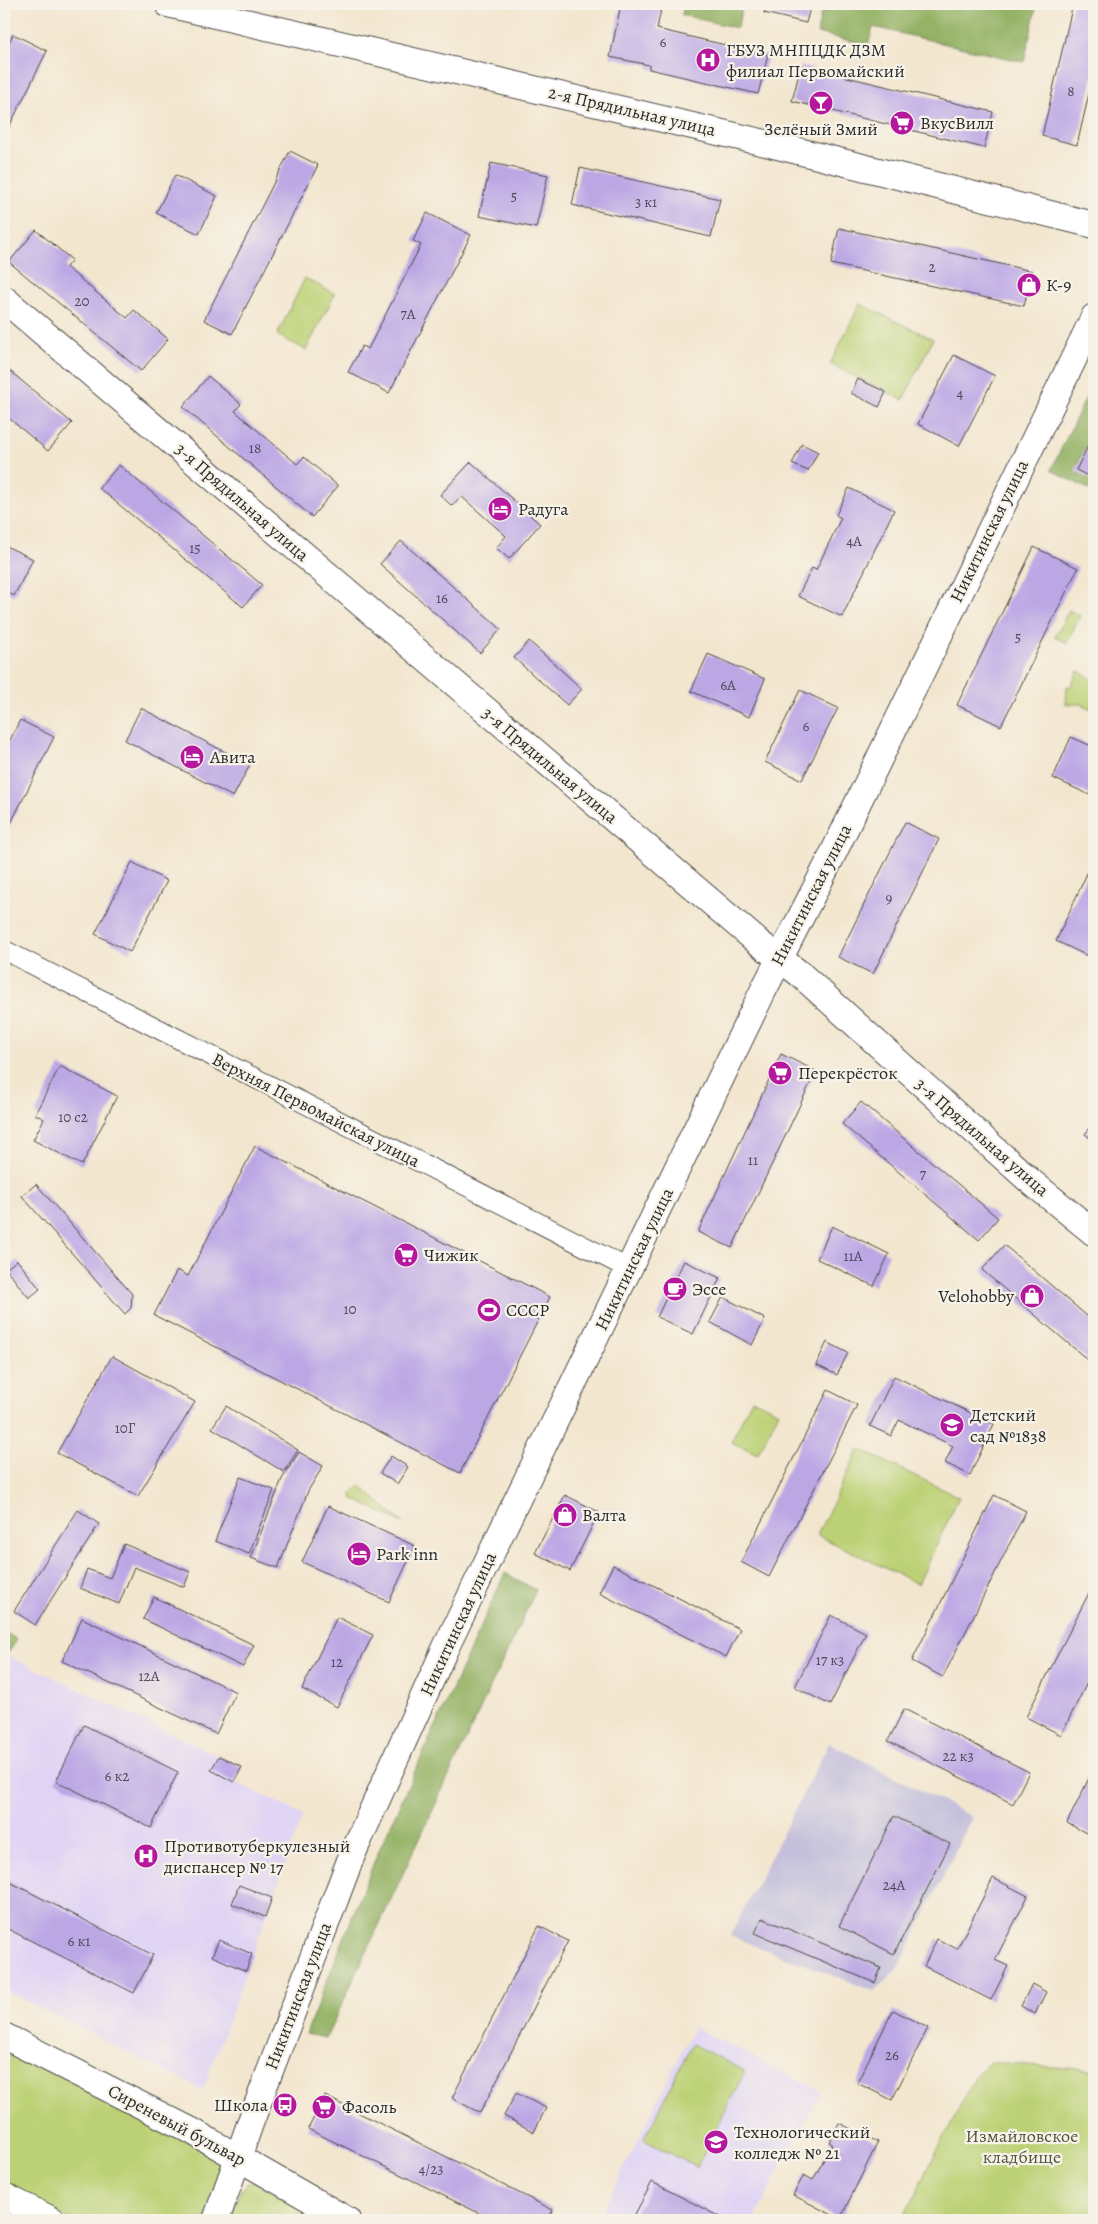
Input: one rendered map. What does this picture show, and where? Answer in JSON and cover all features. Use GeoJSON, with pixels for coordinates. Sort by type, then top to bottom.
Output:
{"type":"FeatureCollection","features":[{"type":"Feature","properties":{"kind":"street","name":"2-я Прядильная улица"},"geometry":{"type":"LineString","coordinates":[[168,4],[732,135],[1094,225]]}},
{"type":"Feature","properties":{"kind":"street","name":"3-я Прядильная улица"},"geometry":{"type":"LineString","coordinates":[[4,299],[779,959],[800,974],[1021,1173],[1094,1233]]}},
{"type":"Feature","properties":{"kind":"street","name":"Никитинская улица"},"geometry":{"type":"LineString","coordinates":[[216,2220],[352,1855],[445,1648],[779,959],[828,864],[1094,317]]}},
{"type":"Feature","properties":{"kind":"street","name":"Верхняя Первомайская улица"},"geometry":{"type":"LineString","coordinates":[[4,950],[628,1269]]}},
{"type":"Feature","properties":{"kind":"street","name":"Сиреневый бульвар"},"geometry":{"type":"LineString","coordinates":[[4,2036],[181,2125],[347,2220]]}},
{"type":"Feature","properties":{"kind":"street"},"geometry":{"type":"LineString","coordinates":[[4,2196],[52,2220]]}},
{"type":"Feature","properties":{"kind":"shaded area","name":"Противотуберкулезный диспансер № 17"},"geometry":{"type":"Polygon","coordinates":[[[4,1654],[218,1756],[212,1770],[303,1815],[203,2090],[4,1990],[4,1654]]]}},
{"type":"Feature","properties":{"kind":"shaded area"},"geometry":{"type":"Polygon","coordinates":[[[829,1743],[972,1817],[898,1969],[874,1991],[730,1936],[829,1743]]]}},
{"type":"Feature","properties":{"kind":"shaded area","name":"Технологический колледж № 21"},"geometry":{"type":"Polygon","coordinates":[[[694,2027],[821,2091],[754,2219],[756,2220],[598,2220],[694,2027]]]}},
{"type":"Feature","properties":{"kind":"green space"},"geometry":{"type":"Polygon","coordinates":[[[684,4],[743,4],[737,28],[682,15],[684,4]]]}},
{"type":"Feature","properties":{"kind":"green space"},"geometry":{"type":"Polygon","coordinates":[[[823,4],[1037,4],[1024,62],[873,27],[868,45],[817,33],[823,4]]]}},
{"type":"Feature","properties":{"kind":"green space"},"geometry":{"type":"Polygon","coordinates":[[[305,278],[335,294],[306,350],[277,335],[305,278]]]}},
{"type":"Feature","properties":{"kind":"green space"},"geometry":{"type":"Polygon","coordinates":[[[860,304],[933,339],[903,400],[830,364],[860,304]]]}},
{"type":"Feature","properties":{"kind":"green space"},"geometry":{"type":"Polygon","coordinates":[[[1094,381],[1094,430],[1074,471],[1094,481],[1094,492],[1051,470],[1094,381]]]}},
{"type":"Feature","properties":{"kind":"green space"},"geometry":{"type":"Polygon","coordinates":[[[1069,610],[1080,616],[1067,643],[1055,637],[1069,610]]]}},
{"type":"Feature","properties":{"kind":"green space"},"geometry":{"type":"Polygon","coordinates":[[[1078,671],[1094,680],[1094,710],[1081,704],[1066,704],[1067,686],[1070,687],[1078,671]]]}},
{"type":"Feature","properties":{"kind":"green space"},"geometry":{"type":"Polygon","coordinates":[[[752,1399],[779,1412],[758,1454],[731,1442],[752,1399]]]}},
{"type":"Feature","properties":{"kind":"green space"},"geometry":{"type":"Polygon","coordinates":[[[859,1449],[959,1497],[918,1584],[817,1535],[859,1449]]]}},
{"type":"Feature","properties":{"kind":"green space"},"geometry":{"type":"Polygon","coordinates":[[[360,1486],[403,1523],[353,1499],[352,1493],[360,1486]]]}},
{"type":"Feature","properties":{"kind":"green space"},"geometry":{"type":"Polygon","coordinates":[[[505,1573],[536,1590],[326,2038],[306,2034],[376,1857],[505,1573]]]}},
{"type":"Feature","properties":{"kind":"green space"},"geometry":{"type":"Polygon","coordinates":[[[4,1631],[17,1640],[9,1652],[4,1650],[4,1631]]]}},
{"type":"Feature","properties":{"kind":"green space"},"geometry":{"type":"Polygon","coordinates":[[[4,2044],[215,2156],[220,2166],[219,2179],[205,2220],[69,2220],[4,2188],[4,2044]]]}},
{"type":"Feature","properties":{"kind":"green space"},"geometry":{"type":"Polygon","coordinates":[[[692,2044],[745,2071],[697,2167],[644,2140],[692,2044]]]}},
{"type":"Feature","properties":{"kind":"green space","name":"Измайловское кладбище"},"geometry":{"type":"Polygon","coordinates":[[[990,2062],[1094,2070],[1094,2220],[902,2220],[976,2075],[990,2062]]]}},
{"type":"Feature","properties":{"kind":"green space"},"geometry":{"type":"Polygon","coordinates":[[[248,2183],[259,2183],[322,2220],[230,2220],[241,2189],[248,2183]]]}},
{"type":"Feature","properties":{"kind":"building","name":"ГБУЗ МНПЦДК ДЗМ филиал Первомайский"},"geometry":{"type":"Polygon","coordinates":[[[621,4],[662,4],[657,29],[768,55],[758,94],[649,69],[649,65],[610,57],[621,4]]]}},
{"type":"Feature","properties":{"kind":"building"},"geometry":{"type":"Polygon","coordinates":[[[766,4],[811,4],[806,23],[764,13],[766,4]]]}},
{"type":"Feature","properties":{"kind":"building"},"geometry":{"type":"Polygon","coordinates":[[[1073,4],[1094,4],[1094,72],[1077,145],[1042,136],[1073,4]]]}},
{"type":"Feature","properties":{"kind":"building"},"geometry":{"type":"Polygon","coordinates":[[[13,34],[47,51],[4,137],[4,53],[13,34]]]}},
{"type":"Feature","properties":{"kind":"building"},"geometry":{"type":"Polygon","coordinates":[[[801,66],[993,112],[984,148],[792,101],[801,66]]]}},
{"type":"Feature","properties":{"kind":"building"},"geometry":{"type":"Polygon","coordinates":[[[290,151],[318,165],[232,334],[204,320],[290,151]]]}},
{"type":"Feature","properties":{"kind":"building"},"geometry":{"type":"Polygon","coordinates":[[[491,163],[548,175],[536,228],[479,216],[491,163]]]}},
{"type":"Feature","properties":{"kind":"building"},"geometry":{"type":"Polygon","coordinates":[[[580,168],[720,199],[711,237],[572,205],[580,168]]]}},
{"type":"Feature","properties":{"kind":"building"},"geometry":{"type":"Polygon","coordinates":[[[175,175],[217,196],[199,234],[156,213],[175,175]]]}},
{"type":"Feature","properties":{"kind":"building"},"geometry":{"type":"Polygon","coordinates":[[[427,213],[471,235],[389,393],[348,372],[362,346],[368,349],[421,245],[413,241],[427,213]]]}},
{"type":"Feature","properties":{"kind":"building"},"geometry":{"type":"Polygon","coordinates":[[[839,228],[1032,271],[1024,306],[831,264],[839,228]]]}},
{"type":"Feature","properties":{"kind":"building"},"geometry":{"type":"Polygon","coordinates":[[[36,230],[72,260],[66,267],[127,318],[134,310],[168,339],[141,371],[9,262],[36,230]]]}},
{"type":"Feature","properties":{"kind":"building"},"geometry":{"type":"Polygon","coordinates":[[[954,355],[995,376],[959,446],[918,424],[954,355]]]}},
{"type":"Feature","properties":{"kind":"building"},"geometry":{"type":"Polygon","coordinates":[[[4,366],[72,423],[48,451],[4,414],[4,366]]]}},
{"type":"Feature","properties":{"kind":"building"},"geometry":{"type":"Polygon","coordinates":[[[208,376],[241,404],[235,411],[297,464],[304,457],[338,486],[312,517],[183,407],[208,376]]]}},
{"type":"Feature","properties":{"kind":"building"},"geometry":{"type":"Polygon","coordinates":[[[858,379],[886,392],[879,407],[851,393],[858,379]]]}},
{"type":"Feature","properties":{"kind":"building"},"geometry":{"type":"Polygon","coordinates":[[[1094,434],[1094,479],[1076,470],[1094,434]]]}},
{"type":"Feature","properties":{"kind":"building"},"geometry":{"type":"Polygon","coordinates":[[[802,444],[818,452],[808,471],[792,464],[802,444]]]}},
{"type":"Feature","properties":{"kind":"building"},"geometry":{"type":"Polygon","coordinates":[[[471,462],[540,524],[509,559],[496,548],[506,536],[461,496],[452,506],[440,495],[471,462]]]}},
{"type":"Feature","properties":{"kind":"building"},"geometry":{"type":"Polygon","coordinates":[[[119,465],[262,585],[243,607],[99,488],[119,465]]]}},
{"type":"Feature","properties":{"kind":"building"},"geometry":{"type":"Polygon","coordinates":[[[849,488],[894,510],[842,617],[798,596],[812,568],[816,570],[841,518],[836,515],[849,488]]]}},
{"type":"Feature","properties":{"kind":"building"},"geometry":{"type":"Polygon","coordinates":[[[401,541],[501,629],[480,653],[380,564],[401,541]]]}},
{"type":"Feature","properties":{"kind":"building"},"geometry":{"type":"Polygon","coordinates":[[[4,545],[33,559],[14,596],[4,590],[4,545]]]}},
{"type":"Feature","properties":{"kind":"building"},"geometry":{"type":"Polygon","coordinates":[[[1034,547],[1078,568],[1001,726],[957,705],[1034,547]]]}},
{"type":"Feature","properties":{"kind":"building"},"geometry":{"type":"Polygon","coordinates":[[[529,641],[582,689],[567,705],[514,658],[529,641]]]}},
{"type":"Feature","properties":{"kind":"building"},"geometry":{"type":"Polygon","coordinates":[[[708,654],[765,679],[749,717],[691,691],[708,654]]]}},
{"type":"Feature","properties":{"kind":"building"},"geometry":{"type":"Polygon","coordinates":[[[800,690],[838,708],[802,780],[765,762],[800,690]]]}},
{"type":"Feature","properties":{"kind":"building"},"geometry":{"type":"Polygon","coordinates":[[[141,708],[250,765],[233,797],[125,740],[141,708]]]}},
{"type":"Feature","properties":{"kind":"building"},"geometry":{"type":"Polygon","coordinates":[[[20,720],[54,737],[4,837],[4,752],[20,720]]]}},
{"type":"Feature","properties":{"kind":"building"},"geometry":{"type":"Polygon","coordinates":[[[1071,737],[1094,747],[1094,797],[1053,778],[1071,737]]]}},
{"type":"Feature","properties":{"kind":"building"},"geometry":{"type":"Polygon","coordinates":[[[905,822],[939,839],[873,974],[838,957],[905,822]]]}},
{"type":"Feature","properties":{"kind":"building"},"geometry":{"type":"Polygon","coordinates":[[[1094,858],[1094,959],[1056,941],[1094,858]]]}},
{"type":"Feature","properties":{"kind":"building"},"geometry":{"type":"Polygon","coordinates":[[[132,862],[167,881],[130,952],[95,934],[132,862]]]}},
{"type":"Feature","properties":{"kind":"building"},"geometry":{"type":"Polygon","coordinates":[[[781,1054],[816,1071],[732,1248],[698,1232],[781,1054]]]}},
{"type":"Feature","properties":{"kind":"building"},"geometry":{"type":"Polygon","coordinates":[[[60,1066],[117,1096],[82,1165],[33,1140],[44,1119],[35,1114],[60,1066]]]}},
{"type":"Feature","properties":{"kind":"building"},"geometry":{"type":"Polygon","coordinates":[[[861,1102],[998,1218],[979,1240],[842,1124],[861,1102]]]}},
{"type":"Feature","properties":{"kind":"building"},"geometry":{"type":"Polygon","coordinates":[[[1094,1122],[1094,1141],[1085,1134],[1094,1122]]]}},
{"type":"Feature","properties":{"kind":"building"},"geometry":{"type":"Polygon","coordinates":[[[255,1146],[550,1297],[460,1473],[154,1315],[177,1270],[188,1276],[255,1146]]]}},
{"type":"Feature","properties":{"kind":"building"},"geometry":{"type":"Polygon","coordinates":[[[36,1184],[132,1294],[131,1308],[125,1314],[22,1196],[36,1184]]]}},
{"type":"Feature","properties":{"kind":"building"},"geometry":{"type":"Polygon","coordinates":[[[832,1226],[889,1254],[874,1286],[817,1259],[832,1226]]]}},
{"type":"Feature","properties":{"kind":"building"},"geometry":{"type":"Polygon","coordinates":[[[1004,1245],[1094,1322],[1094,1355],[1089,1361],[982,1270],[1004,1245]]]}},
{"type":"Feature","properties":{"kind":"building"},"geometry":{"type":"Polygon","coordinates":[[[17,1260],[40,1289],[29,1298],[6,1269],[17,1260]]]}},
{"type":"Feature","properties":{"kind":"building"},"geometry":{"type":"Polygon","coordinates":[[[684,1261],[720,1278],[693,1334],[657,1317],[684,1261]]]}},
{"type":"Feature","properties":{"kind":"building"},"geometry":{"type":"Polygon","coordinates":[[[723,1297],[765,1319],[752,1345],[710,1322],[723,1297]]]}},
{"type":"Feature","properties":{"kind":"building"},"geometry":{"type":"Polygon","coordinates":[[[827,1342],[848,1353],[837,1375],[816,1365],[827,1342]]]}},
{"type":"Feature","properties":{"kind":"building"},"geometry":{"type":"Polygon","coordinates":[[[112,1356],[195,1402],[138,1496],[57,1453],[112,1356]]]}},
{"type":"Feature","properties":{"kind":"building","name":"Детский сад №1838"},"geometry":{"type":"Polygon","coordinates":[[[894,1376],[994,1424],[970,1475],[945,1463],[953,1446],[899,1420],[891,1436],[870,1426],[894,1376]]]}},
{"type":"Feature","properties":{"kind":"building"},"geometry":{"type":"Polygon","coordinates":[[[828,1390],[857,1405],[769,1577],[741,1562],[828,1390]]]}},
{"type":"Feature","properties":{"kind":"building"},"geometry":{"type":"Polygon","coordinates":[[[226,1406],[298,1450],[284,1472],[212,1428],[226,1406]]]}},
{"type":"Feature","properties":{"kind":"building"},"geometry":{"type":"Polygon","coordinates":[[[299,1452],[323,1466],[308,1491],[278,1568],[251,1558],[282,1479],[299,1452]]]}},
{"type":"Feature","properties":{"kind":"building"},"geometry":{"type":"Polygon","coordinates":[[[391,1456],[408,1467],[397,1484],[380,1473],[391,1456]]]}},
{"type":"Feature","properties":{"kind":"building"},"geometry":{"type":"Polygon","coordinates":[[[240,1477],[274,1490],[249,1554],[215,1541],[240,1477]]]}},
{"type":"Feature","properties":{"kind":"building"},"geometry":{"type":"Polygon","coordinates":[[[565,1495],[599,1512],[570,1571],[535,1553],[565,1495]]]}},
{"type":"Feature","properties":{"kind":"building"},"geometry":{"type":"Polygon","coordinates":[[[994,1495],[1026,1511],[943,1677],[912,1661],[994,1495]]]}},
{"type":"Feature","properties":{"kind":"building","name":"Park inn"},"geometry":{"type":"Polygon","coordinates":[[[328,1506],[415,1546],[389,1602],[302,1562],[328,1506]]]}},
{"type":"Feature","properties":{"kind":"building"},"geometry":{"type":"Polygon","coordinates":[[[78,1510],[99,1524],[35,1625],[14,1611],[78,1510]]]}},
{"type":"Feature","properties":{"kind":"building"},"geometry":{"type":"Polygon","coordinates":[[[124,1544],[190,1572],[184,1587],[134,1567],[119,1604],[80,1588],[87,1569],[110,1578],[124,1544]]]}},
{"type":"Feature","properties":{"kind":"building"},"geometry":{"type":"Polygon","coordinates":[[[613,1565],[740,1629],[726,1657],[599,1593],[613,1565]]]}},
{"type":"Feature","properties":{"kind":"building"},"geometry":{"type":"Polygon","coordinates":[[[1094,1583],[1094,1669],[1061,1735],[1026,1717],[1094,1583]]]}},
{"type":"Feature","properties":{"kind":"building"},"geometry":{"type":"Polygon","coordinates":[[[154,1597],[254,1645],[243,1667],[143,1619],[154,1597]]]}},
{"type":"Feature","properties":{"kind":"building"},"geometry":{"type":"Polygon","coordinates":[[[831,1615],[866,1633],[830,1705],[795,1687],[831,1615]]]}},
{"type":"Feature","properties":{"kind":"building"},"geometry":{"type":"Polygon","coordinates":[[[337,1617],[373,1635],[337,1707],[302,1689],[337,1617]]]}},
{"type":"Feature","properties":{"kind":"building"},"geometry":{"type":"Polygon","coordinates":[[[82,1618],[236,1692],[216,1734],[62,1661],[82,1618]]]}},
{"type":"Feature","properties":{"kind":"building"},"geometry":{"type":"Polygon","coordinates":[[[904,1709],[1029,1772],[1013,1804],[888,1741],[904,1709]]]}},
{"type":"Feature","properties":{"kind":"building"},"geometry":{"type":"Polygon","coordinates":[[[84,1725],[178,1772],[151,1828],[56,1781],[84,1725]]]}},
{"type":"Feature","properties":{"kind":"building"},"geometry":{"type":"Polygon","coordinates":[[[219,1756],[242,1767],[234,1782],[211,1770],[219,1756]]]}},
{"type":"Feature","properties":{"kind":"building"},"geometry":{"type":"Polygon","coordinates":[[[1094,1768],[1094,1837],[1067,1823],[1094,1768]]]}},
{"type":"Feature","properties":{"kind":"building"},"geometry":{"type":"Polygon","coordinates":[[[894,1816],[950,1844],[894,1954],[839,1926],[894,1816]]]}},
{"type":"Feature","properties":{"kind":"building"},"geometry":{"type":"Polygon","coordinates":[[[993,1878],[1028,1896],[995,1960],[1008,1966],[991,2000],[924,1966],[937,1939],[957,1949],[993,1878]]]}},
{"type":"Feature","properties":{"kind":"building"},"geometry":{"type":"Polygon","coordinates":[[[4,1879],[153,1955],[134,1993],[4,1927],[4,1879]]]}},
{"type":"Feature","properties":{"kind":"building"},"geometry":{"type":"Polygon","coordinates":[[[239,1885],[272,1898],[265,1917],[232,1904],[239,1885]]]}},
{"type":"Feature","properties":{"kind":"building"},"geometry":{"type":"Polygon","coordinates":[[[762,1918],[881,1968],[875,1983],[755,1933],[762,1918]]]}},
{"type":"Feature","properties":{"kind":"building"},"geometry":{"type":"Polygon","coordinates":[[[539,1926],[568,1941],[480,2113],[452,2098],[539,1926]]]}},
{"type":"Feature","properties":{"kind":"building"},"geometry":{"type":"Polygon","coordinates":[[[219,1940],[252,1954],[246,1971],[212,1956],[219,1940]]]}},
{"type":"Feature","properties":{"kind":"building"},"geometry":{"type":"Polygon","coordinates":[[[1032,1984],[1046,1992],[1035,2014],[1021,2006],[1032,1984]]]}},
{"type":"Feature","properties":{"kind":"building"},"geometry":{"type":"Polygon","coordinates":[[[893,2010],[928,2028],[892,2100],[857,2083],[893,2010]]]}},
{"type":"Feature","properties":{"kind":"building"},"geometry":{"type":"Polygon","coordinates":[[[516,2093],[546,2108],[534,2132],[504,2116],[516,2093]]]}},
{"type":"Feature","properties":{"kind":"building"},"geometry":{"type":"Polygon","coordinates":[[[325,2096],[553,2210],[548,2220],[493,2220],[308,2129],[325,2096]]]}},
{"type":"Feature","properties":{"kind":"building"},"geometry":{"type":"Polygon","coordinates":[[[839,2123],[878,2142],[840,2219],[793,2195],[804,2175],[813,2180],[832,2144],[829,2142],[839,2123]]]}},
{"type":"Feature","properties":{"kind":"building"},"geometry":{"type":"Polygon","coordinates":[[[652,2182],[726,2220],[632,2220],[652,2182]]]}},
{"type":"Feature","properties":{"kind":"place","name":"ГБУЗ МНПЦДК ДЗМ филиал Первомайский"},"geometry":{"type":"Point","coordinates":[708,60]}},
{"type":"Feature","properties":{"kind":"place","name":"Зелёный Змий"},"geometry":{"type":"Point","coordinates":[821,103]}},
{"type":"Feature","properties":{"kind":"place","name":"ВкусВилл"},"geometry":{"type":"Point","coordinates":[902,123]}},
{"type":"Feature","properties":{"kind":"place","name":"К-9"},"geometry":{"type":"Point","coordinates":[1029,285]}},
{"type":"Feature","properties":{"kind":"place","name":"Радуга"},"geometry":{"type":"Point","coordinates":[500,509]}},
{"type":"Feature","properties":{"kind":"place","name":"Авита"},"geometry":{"type":"Point","coordinates":[192,757]}},
{"type":"Feature","properties":{"kind":"place","name":"Перекрёсток"},"geometry":{"type":"Point","coordinates":[780,1073]}},
{"type":"Feature","properties":{"kind":"place","name":"Чижик"},"geometry":{"type":"Point","coordinates":[406,1255]}},
{"type":"Feature","properties":{"kind":"place","name":"Эссе"},"geometry":{"type":"Point","coordinates":[675,1289]}},
{"type":"Feature","properties":{"kind":"place","name":"Velohobby"},"geometry":{"type":"Point","coordinates":[1032,1296]}},
{"type":"Feature","properties":{"kind":"place","name":"СССР"},"geometry":{"type":"Point","coordinates":[489,1310]}},
{"type":"Feature","properties":{"kind":"place","name":"Детский сад №1838"},"geometry":{"type":"Point","coordinates":[952,1425]}},
{"type":"Feature","properties":{"kind":"place","name":"Валта"},"geometry":{"type":"Point","coordinates":[565,1515]}},
{"type":"Feature","properties":{"kind":"place","name":"Park inn"},"geometry":{"type":"Point","coordinates":[359,1554]}},
{"type":"Feature","properties":{"kind":"place","name":"Противотуберкулезный диспансер № 17"},"geometry":{"type":"Point","coordinates":[146,1856]}},
{"type":"Feature","properties":{"kind":"place","name":"Школа"},"geometry":{"type":"Point","coordinates":[285,2105]}},
{"type":"Feature","properties":{"kind":"place","name":"Фасоль"},"geometry":{"type":"Point","coordinates":[324,2107]}},
{"type":"Feature","properties":{"kind":"place","name":"Технологический колледж № 21"},"geometry":{"type":"Point","coordinates":[716,2142]}}]}
